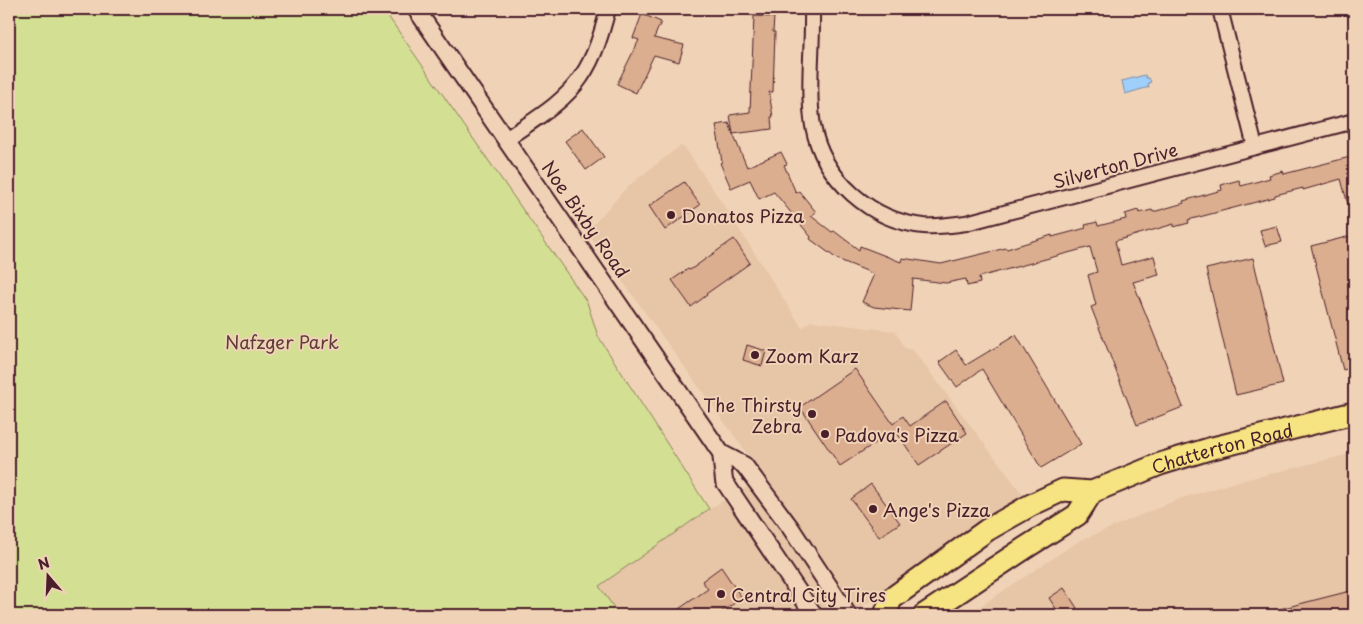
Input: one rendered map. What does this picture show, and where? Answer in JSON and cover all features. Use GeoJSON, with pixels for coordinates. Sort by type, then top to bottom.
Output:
{"type":"FeatureCollection","features":[{"type":"Feature","properties":{"kind":"main road","name":"Chatterton Road"},"geometry":{"type":"LineString","coordinates":[[885,615],[891,599],[987,530],[1031,505],[1063,490],[1092,492],[1160,464],[1209,448],[1354,413]]}},
{"type":"Feature","properties":{"kind":"main road"},"geometry":{"type":"LineString","coordinates":[[924,615],[1077,515],[1092,492]]}},
{"type":"Feature","properties":{"kind":"street","name":"Noe Bixby Road"},"geometry":{"type":"LineString","coordinates":[[416,9],[721,453],[724,481],[814,615]]}},
{"type":"Feature","properties":{"kind":"street"},"geometry":{"type":"LineString","coordinates":[[506,139],[562,99],[581,78],[594,52],[608,9]]}},
{"type":"Feature","properties":{"kind":"street","name":"Silverton Drive"},"geometry":{"type":"LineString","coordinates":[[812,9],[811,98],[813,127],[818,146],[844,188],[863,203],[884,215],[924,226],[966,224],[1354,121]]}},
{"type":"Feature","properties":{"kind":"street"},"geometry":{"type":"LineString","coordinates":[[1220,9],[1255,147]]}},
{"type":"Feature","properties":{"kind":"street"},"geometry":{"type":"LineString","coordinates":[[721,453],[744,464],[790,528],[848,615]]}},
{"type":"Feature","properties":{"kind":"shaded area"},"geometry":{"type":"Polygon","coordinates":[[[680,146],[685,148],[731,216],[802,328],[811,321],[895,331],[905,348],[913,350],[1024,496],[850,615],[619,615],[599,586],[709,509],[764,477],[587,232],[627,187],[680,146]]]}},
{"type":"Feature","properties":{"kind":"shaded area"},"geometry":{"type":"Polygon","coordinates":[[[1354,453],[1354,615],[967,615],[1079,541],[1179,499],[1232,483],[1354,453]]]}},
{"type":"Feature","properties":{"kind":"green space","name":"Nafzger Park"},"geometry":{"type":"Polygon","coordinates":[[[9,9],[383,9],[587,302],[598,336],[709,509],[599,586],[619,615],[9,615],[9,9]]]}},
{"type":"Feature","properties":{"kind":"water"},"geometry":{"type":"Polygon","coordinates":[[[1145,75],[1151,82],[1148,83],[1149,87],[1125,94],[1122,81],[1145,75]]]}},
{"type":"Feature","properties":{"kind":"building"},"geometry":{"type":"Polygon","coordinates":[[[642,14],[661,22],[654,38],[684,45],[679,62],[654,55],[636,93],[617,84],[639,40],[633,38],[642,14]]]}},
{"type":"Feature","properties":{"kind":"building"},"geometry":{"type":"Polygon","coordinates":[[[754,16],[774,17],[773,92],[769,92],[773,117],[771,117],[772,129],[733,134],[730,115],[750,112],[754,16]]]}},
{"type":"Feature","properties":{"kind":"building"},"geometry":{"type":"Polygon","coordinates":[[[729,123],[747,167],[781,152],[787,164],[784,165],[796,193],[799,191],[816,212],[811,216],[832,232],[834,231],[859,250],[860,246],[901,262],[902,258],[941,264],[1007,249],[1052,235],[1052,237],[1086,228],[1085,225],[1097,222],[1098,226],[1126,219],[1125,214],[1138,210],[1139,213],[1152,210],[1153,212],[1184,203],[1183,201],[1222,190],[1221,185],[1239,180],[1241,186],[1270,178],[1269,175],[1283,171],[1284,174],[1354,156],[1354,212],[1350,212],[1341,179],[1303,190],[1303,188],[1275,195],[1275,197],[1188,220],[1189,223],[1174,227],[1174,224],[1115,241],[1121,265],[1154,256],[1159,275],[1133,282],[1183,407],[1137,425],[1091,307],[1096,305],[1088,275],[1097,272],[1090,247],[979,277],[980,283],[967,286],[966,279],[946,283],[913,279],[910,311],[874,307],[862,302],[874,274],[837,259],[810,239],[811,237],[774,192],[759,199],[750,180],[731,188],[720,163],[722,162],[716,125],[729,123]]]}},
{"type":"Feature","properties":{"kind":"building"},"geometry":{"type":"Polygon","coordinates":[[[583,128],[604,157],[586,170],[565,141],[583,128]]]}},
{"type":"Feature","properties":{"kind":"building","name":"Donatos Pizza"},"geometry":{"type":"Polygon","coordinates":[[[684,182],[700,205],[665,230],[649,206],[684,182]]]}},
{"type":"Feature","properties":{"kind":"building"},"geometry":{"type":"Polygon","coordinates":[[[1277,226],[1282,242],[1265,246],[1260,230],[1277,226]]]}},
{"type":"Feature","properties":{"kind":"building"},"geometry":{"type":"Polygon","coordinates":[[[1354,235],[1354,367],[1343,370],[1311,246],[1354,235]]]}},
{"type":"Feature","properties":{"kind":"building"},"geometry":{"type":"Polygon","coordinates":[[[734,239],[750,263],[691,307],[672,280],[688,269],[690,270],[734,239]]]}},
{"type":"Feature","properties":{"kind":"building"},"geometry":{"type":"Polygon","coordinates":[[[1253,258],[1283,384],[1236,395],[1206,269],[1253,258]]]}},
{"type":"Feature","properties":{"kind":"building"},"geometry":{"type":"Polygon","coordinates":[[[1016,335],[1081,444],[1041,468],[982,369],[957,387],[939,362],[956,350],[966,365],[1016,335]]]}},
{"type":"Feature","properties":{"kind":"building","name":"Zoom Karz"},"geometry":{"type":"Polygon","coordinates":[[[747,345],[766,351],[762,366],[743,360],[747,345]]]}},
{"type":"Feature","properties":{"kind":"building"},"geometry":{"type":"Polygon","coordinates":[[[855,369],[893,424],[903,416],[910,426],[946,401],[967,433],[919,465],[895,430],[840,466],[800,407],[855,369]]]}},
{"type":"Feature","properties":{"kind":"building"},"geometry":{"type":"Polygon","coordinates":[[[871,484],[900,523],[879,537],[851,499],[871,484]]]}},
{"type":"Feature","properties":{"kind":"building","name":"Central City Tires"},"geometry":{"type":"Polygon","coordinates":[[[721,567],[742,598],[717,615],[670,615],[708,589],[702,581],[721,567]]]}},
{"type":"Feature","properties":{"kind":"building"},"geometry":{"type":"Polygon","coordinates":[[[1064,588],[1077,608],[1067,615],[1060,615],[1049,598],[1064,588]]]}},
{"type":"Feature","properties":{"kind":"building"},"geometry":{"type":"Polygon","coordinates":[[[1354,590],[1354,615],[1273,615],[1272,611],[1354,590]]]}},
{"type":"Feature","properties":{"kind":"place","name":"Donatos Pizza"},"geometry":{"type":"Point","coordinates":[671,215]}},
{"type":"Feature","properties":{"kind":"place","name":"Zoom Karz"},"geometry":{"type":"Point","coordinates":[755,355]}},
{"type":"Feature","properties":{"kind":"place","name":"The Thirsty Zebra"},"geometry":{"type":"Point","coordinates":[812,414]}},
{"type":"Feature","properties":{"kind":"place","name":"Padova's Pizza"},"geometry":{"type":"Point","coordinates":[825,434]}},
{"type":"Feature","properties":{"kind":"place","name":"Ange's Pizza"},"geometry":{"type":"Point","coordinates":[873,509]}},
{"type":"Feature","properties":{"kind":"place","name":"Central City Tires"},"geometry":{"type":"Point","coordinates":[721,594]}}]}
